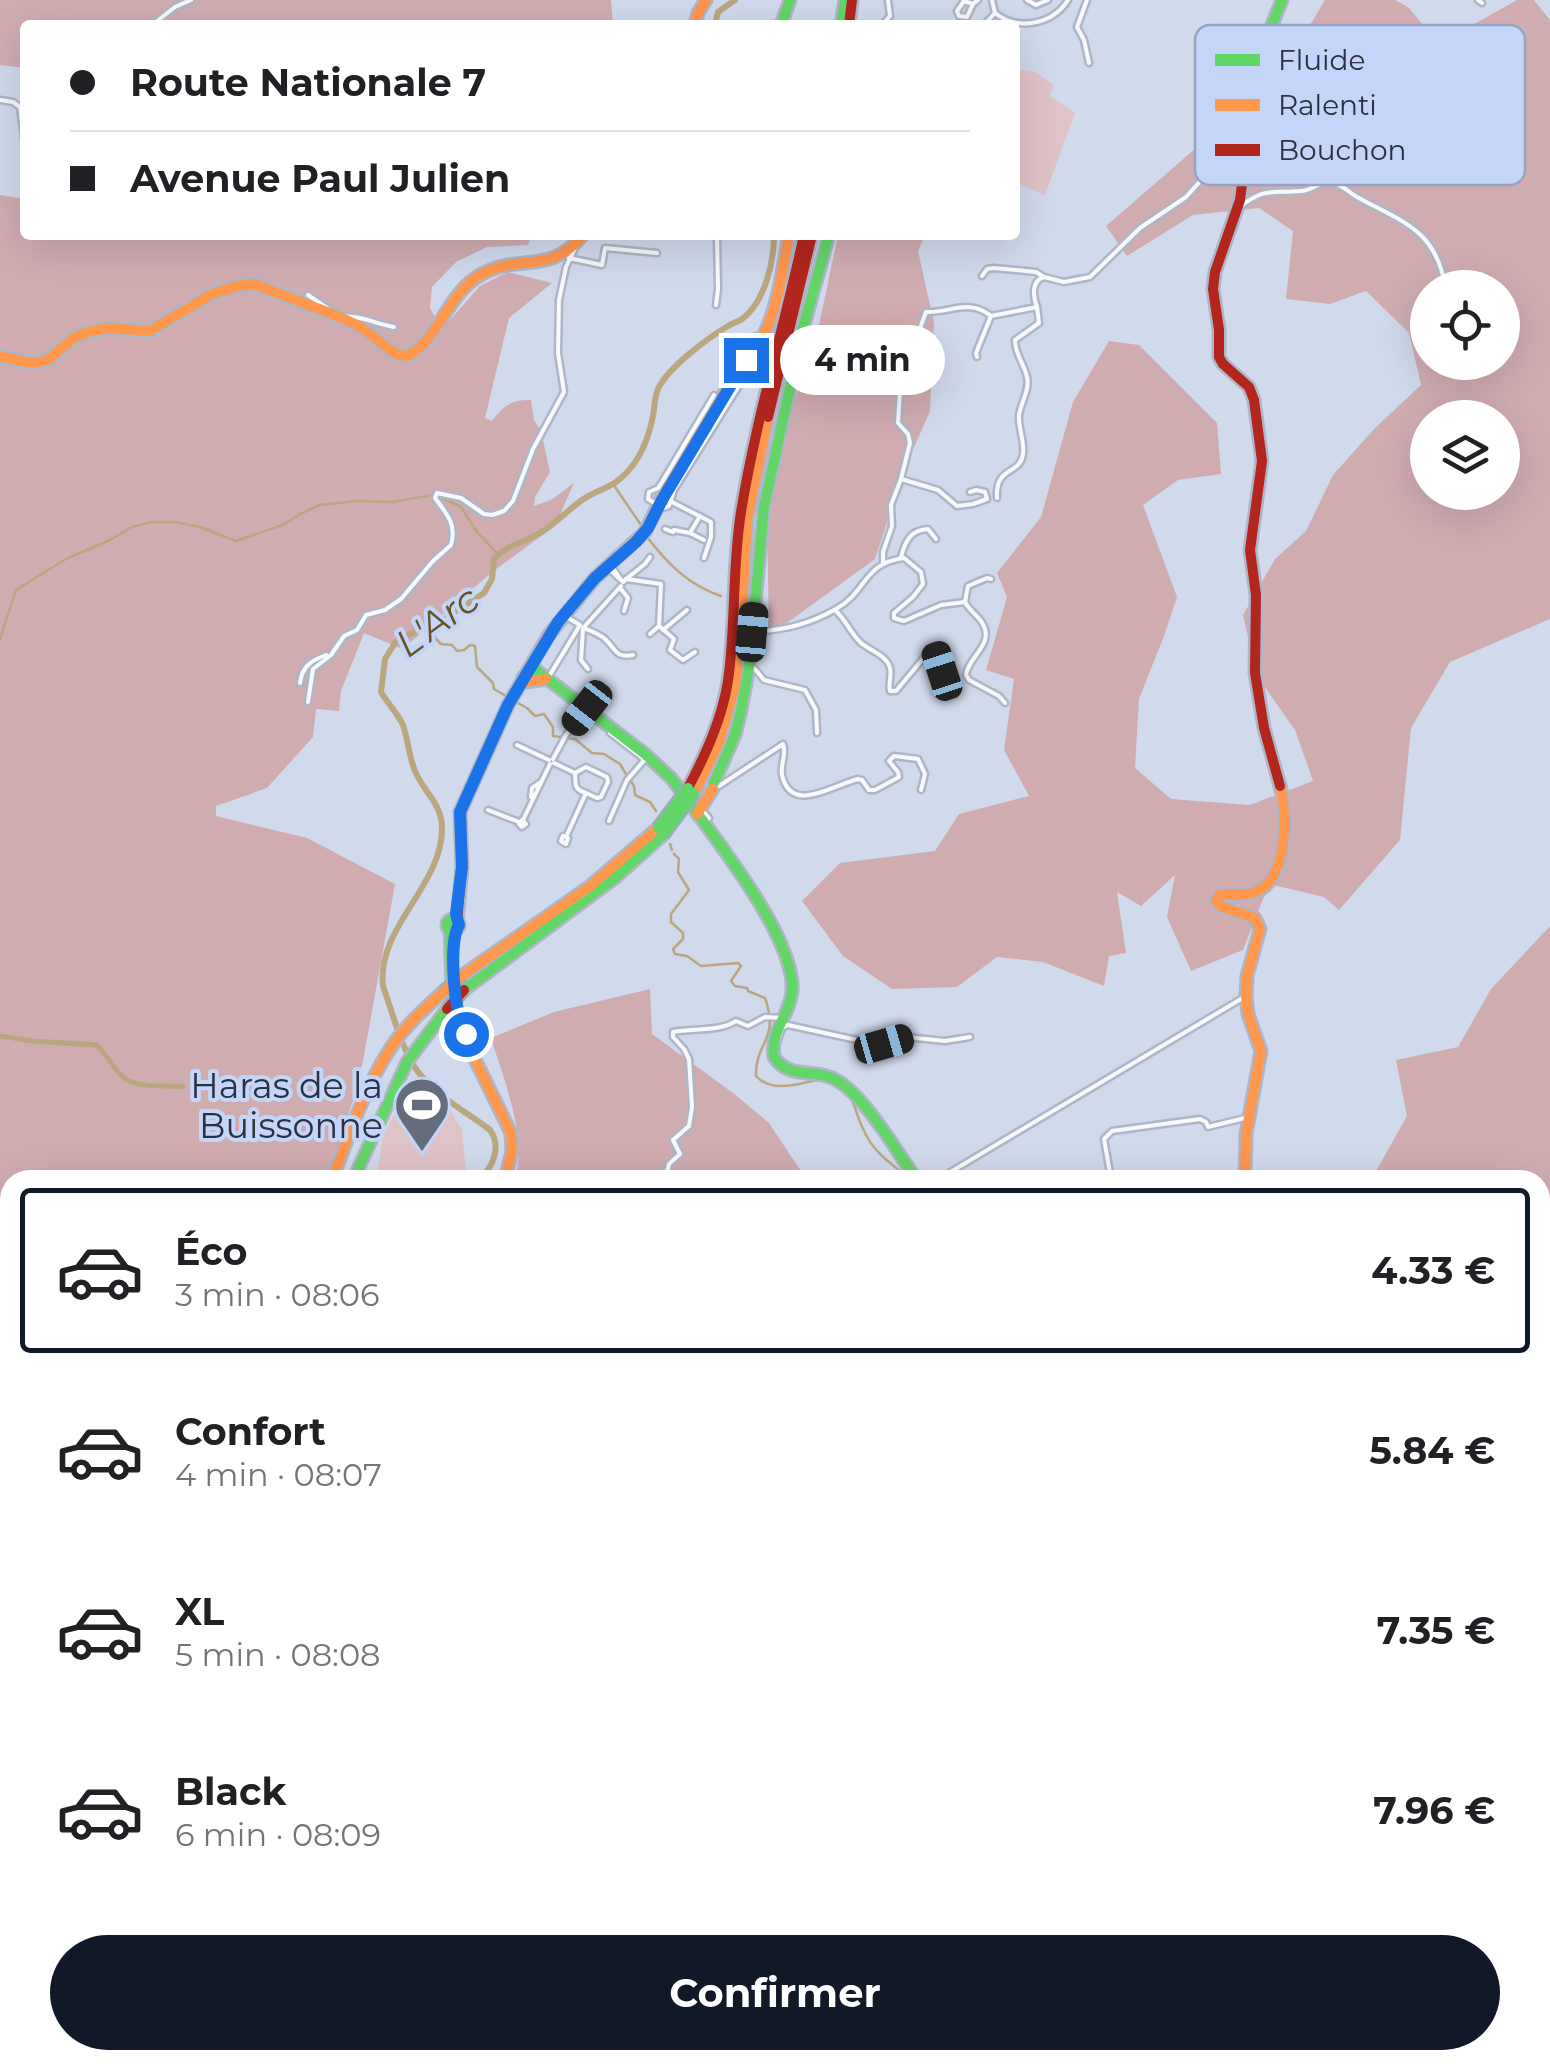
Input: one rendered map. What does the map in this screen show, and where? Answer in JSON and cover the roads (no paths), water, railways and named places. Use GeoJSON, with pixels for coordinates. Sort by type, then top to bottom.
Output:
{"type":"FeatureCollection","features":[{"type":"Feature","properties":{"kind":"main road"},"geometry":{"type":"LineString","coordinates":[[1272,25],[1282,0]]}},
{"type":"Feature","properties":{"kind":"main road"},"geometry":{"type":"LineString","coordinates":[[1241,185],[1238,208],[1215,272],[1213,300],[1219,358],[1247,384],[1254,400],[1262,461],[1250,550],[1256,595],[1254,673],[1286,810],[1280,861],[1271,880],[1258,891],[1220,895],[1216,900],[1220,906],[1253,917],[1259,923],[1260,933],[1246,976],[1248,1014],[1261,1051],[1245,1170]]}},
{"type":"Feature","properties":{"kind":"main road"},"geometry":{"type":"LineString","coordinates":[[0,356],[40,362],[84,333],[113,327],[150,331],[212,294],[246,284],[262,286],[340,317],[396,354],[408,356],[422,346],[480,274],[554,260],[572,253],[580,240]]}},
{"type":"Feature","properties":{"kind":"main road"},"geometry":{"type":"LineString","coordinates":[[508,1170],[511,1136],[463,1039],[453,925],[461,854],[460,812],[467,788],[509,702],[533,671],[548,636],[595,578],[645,532],[760,336],[776,303],[788,240]]}},
{"type":"Feature","properties":{"kind":"main road"},"geometry":{"type":"LineString","coordinates":[[691,791],[726,693],[742,503],[803,240]]}},
{"type":"Feature","properties":{"kind":"main road"},"geometry":{"type":"LineString","coordinates":[[358,1170],[398,1078],[447,1009],[519,945],[610,882],[660,831],[714,756],[731,708],[739,659],[747,520],[811,240]]}},
{"type":"Feature","properties":{"kind":"main road"},"geometry":{"type":"LineString","coordinates":[[701,816],[735,735],[749,667],[764,507],[802,332],[828,240]]}},
{"type":"Feature","properties":{"kind":"main road"},"geometry":{"type":"LineString","coordinates":[[533,671],[587,708],[676,783],[701,816],[762,907],[792,977],[792,998],[772,1042],[774,1057],[786,1070],[830,1076],[842,1082],[910,1170]]}},
{"type":"Feature","properties":{"kind":"main road"},"geometry":{"type":"LineString","coordinates":[[336,1170],[367,1092],[414,1019],[463,975],[604,876],[660,831]]}},
{"type":"Feature","properties":{"kind":"street"},"geometry":{"type":"LineString","coordinates":[[158,20],[190,0]]}},
{"type":"Feature","properties":{"kind":"street"},"geometry":{"type":"LineString","coordinates":[[992,0],[994,13],[1004,20]]}},
{"type":"Feature","properties":{"kind":"street"},"geometry":{"type":"LineString","coordinates":[[1027,0],[1039,4],[1048,0]]}},
{"type":"Feature","properties":{"kind":"street"},"geometry":{"type":"LineString","coordinates":[[1020,22],[1036,23],[1055,15],[1068,0]]}},
{"type":"Feature","properties":{"kind":"street"},"geometry":{"type":"LineString","coordinates":[[1086,0],[1076,27],[1084,40],[1088,63]]}},
{"type":"Feature","properties":{"kind":"street"},"geometry":{"type":"LineString","coordinates":[[963,1],[975,2],[967,17],[960,16],[957,10],[963,1]]}},
{"type":"Feature","properties":{"kind":"street"},"geometry":{"type":"LineString","coordinates":[[988,20],[994,13]]}},
{"type":"Feature","properties":{"kind":"street"},"geometry":{"type":"LineString","coordinates":[[982,276],[987,269],[994,268],[1036,272],[1064,282],[1090,277],[1140,228],[1180,202],[1196,185]]}},
{"type":"Feature","properties":{"kind":"street"},"geometry":{"type":"LineString","coordinates":[[1238,208],[1259,194],[1281,190],[1305,192],[1316,185]]}},
{"type":"Feature","properties":{"kind":"street"},"geometry":{"type":"LineString","coordinates":[[1338,185],[1409,224],[1438,259],[1441,270]]}},
{"type":"Feature","properties":{"kind":"street"},"geometry":{"type":"LineString","coordinates":[[716,305],[718,240]]}},
{"type":"Feature","properties":{"kind":"street"},"geometry":{"type":"LineString","coordinates":[[308,702],[313,669],[344,636],[357,630],[366,615],[385,610],[401,599],[451,545],[453,528],[437,493],[460,498],[492,515],[504,511],[513,501],[534,449],[564,392],[558,326],[562,284],[572,253],[602,265],[605,248],[657,254]]}},
{"type":"Feature","properties":{"kind":"street"},"geometry":{"type":"LineString","coordinates":[[997,498],[1001,476],[1022,458],[1019,420],[1027,377],[1015,342],[1039,323],[1033,295],[1036,282],[1044,277]]}},
{"type":"Feature","properties":{"kind":"street"},"geometry":{"type":"LineString","coordinates":[[308,295],[340,317],[394,327]]}},
{"type":"Feature","properties":{"kind":"street"},"geometry":{"type":"LineString","coordinates":[[923,342],[918,332],[926,312],[975,307],[990,316],[1036,307]]}},
{"type":"Feature","properties":{"kind":"street"},"geometry":{"type":"LineString","coordinates":[[977,358],[990,316]]}},
{"type":"Feature","properties":{"kind":"street"},"geometry":{"type":"LineString","coordinates":[[714,395],[658,488],[652,489],[648,498],[658,505],[665,508],[671,502],[674,490],[730,399],[747,373],[759,366],[759,361],[749,353]]}},
{"type":"Feature","properties":{"kind":"street"},"geometry":{"type":"LineString","coordinates":[[883,562],[892,526],[891,505],[910,443],[898,422],[900,390]]}},
{"type":"Feature","properties":{"kind":"street"},"geometry":{"type":"LineString","coordinates":[[902,479],[938,490],[956,506],[987,499],[985,492],[970,492]]}},
{"type":"Feature","properties":{"kind":"street"},"geometry":{"type":"LineString","coordinates":[[671,502],[711,523],[704,558]]}},
{"type":"Feature","properties":{"kind":"street"},"geometry":{"type":"LineString","coordinates":[[690,533],[700,516]]}},
{"type":"Feature","properties":{"kind":"street"},"geometry":{"type":"LineString","coordinates":[[665,528],[704,540]]}},
{"type":"Feature","properties":{"kind":"street"},"geometry":{"type":"LineString","coordinates":[[901,558],[906,540],[916,532],[928,529],[936,539]]}},
{"type":"Feature","properties":{"kind":"street"},"geometry":{"type":"LineString","coordinates":[[533,671],[650,557]]}},
{"type":"Feature","properties":{"kind":"street"},"geometry":{"type":"LineString","coordinates":[[752,632],[791,628],[835,610],[883,562],[901,558],[909,560],[920,572],[923,584],[894,613],[897,620],[904,621],[941,605],[964,602]]}},
{"type":"Feature","properties":{"kind":"street"},"geometry":{"type":"LineString","coordinates":[[609,566],[623,582],[661,584],[661,628],[674,640],[670,650],[683,660],[695,652]]}},
{"type":"Feature","properties":{"kind":"street"},"geometry":{"type":"LineString","coordinates":[[991,580],[968,586],[964,602],[982,622],[985,636],[984,647],[967,665],[966,675],[1005,703]]}},
{"type":"Feature","properties":{"kind":"street"},"geometry":{"type":"LineString","coordinates":[[623,582],[621,590],[628,598],[624,611]]}},
{"type":"Feature","properties":{"kind":"street"},"geometry":{"type":"LineString","coordinates":[[650,634],[687,610]]}},
{"type":"Feature","properties":{"kind":"street"},"geometry":{"type":"LineString","coordinates":[[835,610],[861,643],[886,662],[890,668],[890,691],[896,691],[932,650],[946,685]]}},
{"type":"Feature","properties":{"kind":"street"},"geometry":{"type":"LineString","coordinates":[[565,616],[606,640],[616,654],[634,655]]}},
{"type":"Feature","properties":{"kind":"street"},"geometry":{"type":"LineString","coordinates":[[582,626],[581,660],[588,669]]}},
{"type":"Feature","properties":{"kind":"street"},"geometry":{"type":"LineString","coordinates":[[300,683],[302,671],[314,660],[330,655]]}},
{"type":"Feature","properties":{"kind":"street"},"geometry":{"type":"LineString","coordinates":[[749,667],[764,680],[805,690],[816,710],[817,733]]}},
{"type":"Feature","properties":{"kind":"street"},"geometry":{"type":"LineString","coordinates":[[488,810],[520,826],[533,800],[530,792],[587,708]]}},
{"type":"Feature","properties":{"kind":"street"},"geometry":{"type":"LineString","coordinates":[[716,786],[783,744],[786,750],[782,773],[791,794],[817,794],[858,779],[868,790],[875,790],[899,776],[890,765],[894,756],[918,760],[925,774],[921,790]]}},
{"type":"Feature","properties":{"kind":"street"},"geometry":{"type":"LineString","coordinates":[[518,745],[575,773]]}},
{"type":"Feature","properties":{"kind":"street"},"geometry":{"type":"LineString","coordinates":[[575,773],[576,789],[597,798],[613,791],[646,758]]}},
{"type":"Feature","properties":{"kind":"street"},"geometry":{"type":"LineString","coordinates":[[575,773],[586,767],[606,776],[613,791],[609,821]]}},
{"type":"Feature","properties":{"kind":"street"},"geometry":{"type":"LineString","coordinates":[[566,837],[586,793]]}},
{"type":"Feature","properties":{"kind":"street"},"geometry":{"type":"LineString","coordinates":[[954,1170],[1246,996]]}},
{"type":"Feature","properties":{"kind":"street"},"geometry":{"type":"LineString","coordinates":[[667,1170],[680,1154],[673,1140],[689,1126],[692,1115],[689,1059],[673,1032],[726,1028],[733,1022],[748,1026],[765,1017],[782,1015],[799,1027]]}},
{"type":"Feature","properties":{"kind":"street"},"geometry":{"type":"LineString","coordinates":[[774,1057],[782,1028],[788,1025],[880,1045],[914,1037],[945,1041],[970,1038]]}},
{"type":"Feature","properties":{"kind":"street"},"geometry":{"type":"LineString","coordinates":[[1109,1170],[1104,1139],[1112,1131],[1200,1119],[1208,1127],[1249,1117]]}},
{"type":"Feature","properties":{"kind":"waterway","name":"L'Arc"},"geometry":{"type":"LineString","coordinates":[[716,20],[718,12],[735,0]]}},
{"type":"Feature","properties":{"kind":"waterway","name":"L'Arc"},"geometry":{"type":"LineString","coordinates":[[487,1170],[494,1156],[494,1136],[432,1087],[416,1069],[401,1040],[383,986],[390,944],[433,868],[442,826],[438,811],[415,771],[403,725],[381,692],[385,659],[402,637],[438,623],[484,593],[492,579],[494,559],[509,547],[540,533],[630,469],[645,444],[656,394],[664,379],[690,353],[750,312],[770,269],[774,240]]}},
{"type":"Feature","properties":{"kind":"waterway"},"geometry":{"type":"LineString","coordinates":[[613,484],[641,525]]}},
{"type":"Feature","properties":{"kind":"waterway"},"geometry":{"type":"LineString","coordinates":[[0,639],[16,590],[66,559],[132,527],[174,522],[236,541],[285,524],[320,505],[392,502],[433,495]]}},
{"type":"Feature","properties":{"kind":"waterway"},"geometry":{"type":"LineString","coordinates":[[438,496],[461,507],[498,554]]}},
{"type":"Feature","properties":{"kind":"waterway"},"geometry":{"type":"LineString","coordinates":[[647,537],[679,572],[721,596]]}},
{"type":"Feature","properties":{"kind":"waterway"},"geometry":{"type":"LineString","coordinates":[[432,625],[441,644],[452,645],[457,651],[475,646],[477,667],[494,689],[525,707]]}},
{"type":"Feature","properties":{"kind":"waterway"},"geometry":{"type":"LineString","coordinates":[[527,708],[535,716],[544,714],[553,727],[553,736],[575,739],[592,753],[604,754],[620,764],[627,776]]}},
{"type":"Feature","properties":{"kind":"waterway"},"geometry":{"type":"LineString","coordinates":[[630,780],[635,795],[650,802],[656,811]]}},
{"type":"Feature","properties":{"kind":"waterway"},"geometry":{"type":"LineString","coordinates":[[670,844],[672,850]]}},
{"type":"Feature","properties":{"kind":"waterway"},"geometry":{"type":"LineString","coordinates":[[674,854],[679,859],[678,872],[689,890],[671,914],[671,922],[683,933],[683,939],[673,949],[675,954],[687,956],[701,966],[738,963],[741,966],[731,981],[765,998],[770,1023],[756,1076],[771,1085],[826,1078],[837,1085],[850,1097],[876,1149],[899,1170]]}},
{"type":"Feature","properties":{"kind":"waterway"},"geometry":{"type":"LineString","coordinates":[[0,1036],[96,1045],[118,1072],[132,1082],[183,1087]]}},
{"type":"Feature","properties":{"kind":"place","name":"Haras de la Buissonne"},"geometry":{"type":"Point","coordinates":[422,1154]}}]}
